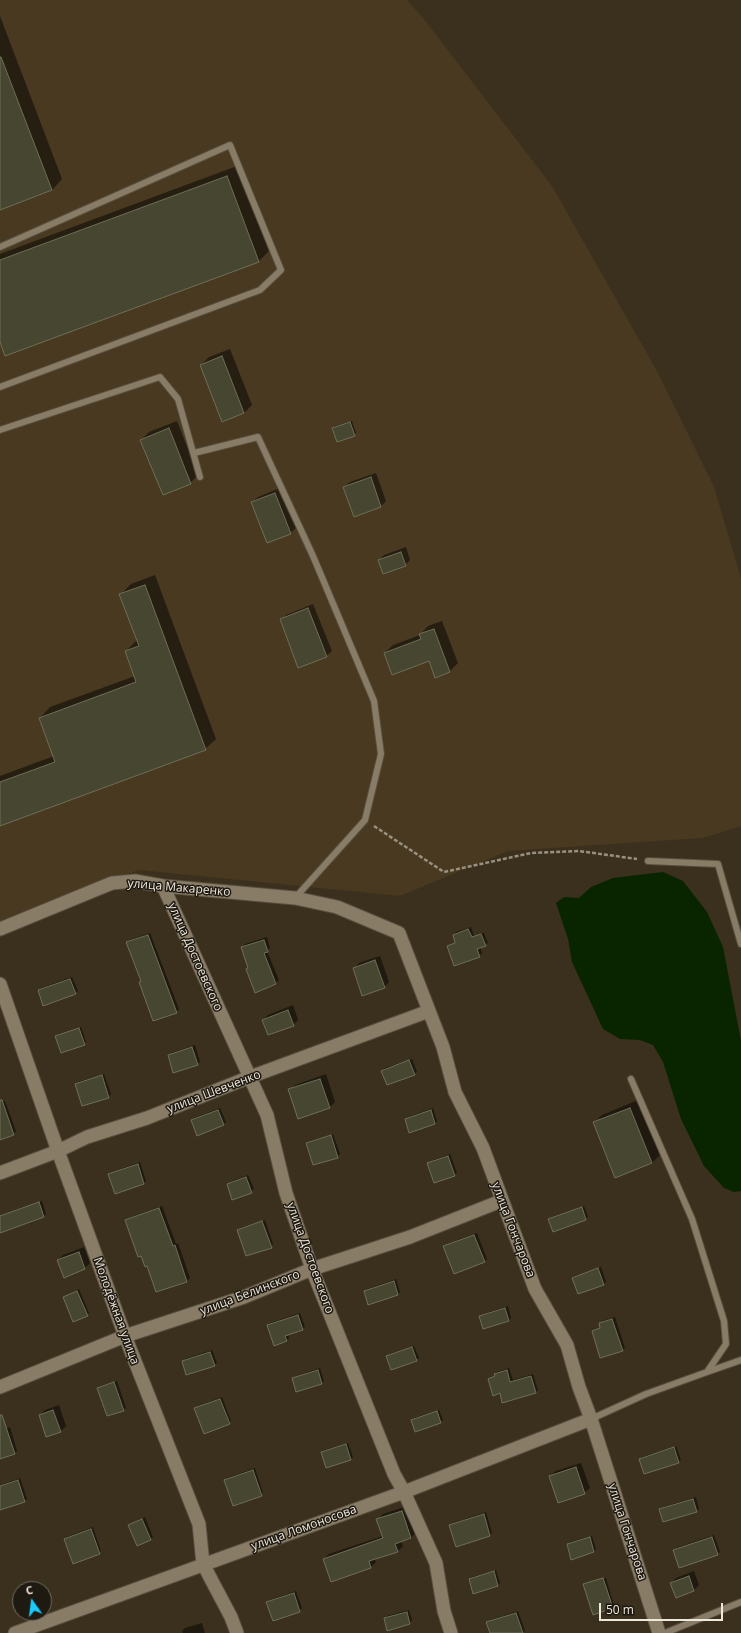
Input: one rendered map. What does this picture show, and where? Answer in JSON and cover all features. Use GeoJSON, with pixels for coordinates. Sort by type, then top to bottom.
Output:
{"type":"FeatureCollection","features":[{"type":"Feature","properties":{"kind":"street","name":"улица Макаренко"},"geometry":{"type":"LineString","coordinates":[[0,929],[112,883],[135,882],[295,898]]}},
{"type":"Feature","properties":{"kind":"street","name":"улица Достоевского"},"geometry":{"type":"LineString","coordinates":[[163,886],[267,1115],[286,1192],[312,1269],[394,1474],[404,1492],[436,1563],[444,1611],[451,1633]]}},
{"type":"Feature","properties":{"kind":"street","name":"улица Гончарова"},"geometry":{"type":"LineString","coordinates":[[295,898],[337,907],[399,933],[443,1047],[455,1092],[483,1148],[501,1201],[535,1289],[567,1345],[579,1387],[591,1419],[659,1633]]}},
{"type":"Feature","properties":{"kind":"street","name":"Молодёжная улица"},"geometry":{"type":"LineString","coordinates":[[0,984],[58,1151],[125,1336],[199,1524],[203,1564],[231,1617],[237,1633]]}},
{"type":"Feature","properties":{"kind":"street","name":"улица Шевченко"},"geometry":{"type":"LineString","coordinates":[[0,1173],[58,1151],[87,1137],[147,1118],[250,1077],[429,1011]]}},
{"type":"Feature","properties":{"kind":"street","name":"улица Белинского"},"geometry":{"type":"LineString","coordinates":[[0,1387],[125,1336],[244,1297],[312,1269],[410,1237],[501,1201]]}},
{"type":"Feature","properties":{"kind":"street","name":"улица Ломоносова"},"geometry":{"type":"LineString","coordinates":[[15,1633],[404,1492],[591,1419]]}},
{"type":"Feature","properties":{"kind":"lane"},"geometry":{"type":"LineString","coordinates":[[0,247],[230,145],[281,270],[260,290],[0,387]]}},
{"type":"Feature","properties":{"kind":"lane"},"geometry":{"type":"LineString","coordinates":[[0,430],[160,377],[178,399],[200,477]]}},
{"type":"Feature","properties":{"kind":"lane"},"geometry":{"type":"LineString","coordinates":[[194,453],[258,437],[313,556],[374,701],[381,754],[365,820],[295,898]]}},
{"type":"Feature","properties":{"kind":"lane"},"geometry":{"type":"LineString","coordinates":[[648,861],[718,864],[741,944]]}},
{"type":"Feature","properties":{"kind":"lane"},"geometry":{"type":"LineString","coordinates":[[631,1080],[692,1219],[724,1321],[726,1344],[707,1372]]}},
{"type":"Feature","properties":{"kind":"lane"},"geometry":{"type":"LineString","coordinates":[[591,1419],[646,1394],[741,1360]]}},
{"type":"Feature","properties":{"kind":"lane"},"geometry":{"type":"LineString","coordinates":[[665,1633],[741,1602]]}},
{"type":"Feature","properties":{"kind":"path"},"geometry":{"type":"LineString","coordinates":[[365,820],[444,872],[532,853],[579,851],[648,861]]}},
{"type":"Feature","properties":{"kind":"shaded area"},"geometry":{"type":"Polygon","coordinates":[[[0,0],[407,0],[424,19],[552,186],[658,373],[714,487],[741,578],[741,826],[703,838],[508,851],[400,896],[139,870],[0,921],[0,0]]]}},
{"type":"Feature","properties":{"kind":"shaded area"},"geometry":{"type":"Polygon","coordinates":[[[663,872],[683,881],[707,912],[723,947],[741,1041],[741,1191],[734,1192],[724,1188],[704,1166],[681,1119],[663,1062],[653,1045],[640,1040],[620,1039],[603,1029],[572,962],[568,939],[556,903],[564,897],[579,898],[591,887],[613,878],[663,872]]]}},
{"type":"Feature","properties":{"kind":"building"},"geometry":{"type":"Polygon","coordinates":[[[0,57],[52,190],[0,210],[0,57]]]}},
{"type":"Feature","properties":{"kind":"building"},"geometry":{"type":"Polygon","coordinates":[[[227,176],[259,262],[5,356],[0,342],[0,260],[227,176]]]}},
{"type":"Feature","properties":{"kind":"building"},"geometry":{"type":"Polygon","coordinates":[[[222,356],[244,413],[222,422],[200,365],[222,356]]]}},
{"type":"Feature","properties":{"kind":"building"},"geometry":{"type":"Polygon","coordinates":[[[350,422],[355,436],[337,442],[332,428],[350,422]]]}},
{"type":"Feature","properties":{"kind":"building"},"geometry":{"type":"Polygon","coordinates":[[[169,428],[191,484],[163,495],[140,440],[169,428]]]}},
{"type":"Feature","properties":{"kind":"building"},"geometry":{"type":"Polygon","coordinates":[[[371,477],[381,507],[354,517],[343,487],[371,477]]]}},
{"type":"Feature","properties":{"kind":"building"},"geometry":{"type":"Polygon","coordinates":[[[275,493],[291,534],[267,543],[251,502],[275,493]]]}},
{"type":"Feature","properties":{"kind":"building"},"geometry":{"type":"Polygon","coordinates":[[[401,552],[406,566],[383,574],[378,560],[401,552]]]}},
{"type":"Feature","properties":{"kind":"building"},"geometry":{"type":"Polygon","coordinates":[[[145,585],[206,750],[0,826],[0,782],[55,762],[39,718],[136,682],[125,651],[139,646],[119,594],[145,585]]]}},
{"type":"Feature","properties":{"kind":"building"},"geometry":{"type":"Polygon","coordinates":[[[308,608],[327,657],[298,668],[280,619],[308,608]]]}},
{"type":"Feature","properties":{"kind":"building"},"geometry":{"type":"Polygon","coordinates":[[[434,629],[450,672],[435,678],[429,661],[392,675],[384,653],[421,639],[419,634],[434,629]]]}},
{"type":"Feature","properties":{"kind":"building"},"geometry":{"type":"Polygon","coordinates":[[[468,929],[472,937],[481,934],[486,946],[477,949],[480,957],[454,966],[447,946],[455,943],[453,935],[468,929]]]}},
{"type":"Feature","properties":{"kind":"building"},"geometry":{"type":"Polygon","coordinates":[[[148,935],[177,1013],[153,1021],[139,982],[141,981],[126,942],[148,935]]]}},
{"type":"Feature","properties":{"kind":"building"},"geometry":{"type":"Polygon","coordinates":[[[264,940],[268,952],[264,953],[276,984],[255,993],[246,969],[248,968],[241,947],[264,940]]]}},
{"type":"Feature","properties":{"kind":"building"},"geometry":{"type":"Polygon","coordinates":[[[375,960],[385,988],[362,996],[353,968],[375,960]]]}},
{"type":"Feature","properties":{"kind":"building"},"geometry":{"type":"Polygon","coordinates":[[[70,979],[76,994],[43,1006],[38,990],[70,979]]]}},
{"type":"Feature","properties":{"kind":"building"},"geometry":{"type":"Polygon","coordinates":[[[288,1010],[294,1026],[268,1035],[262,1020],[288,1010]]]}},
{"type":"Feature","properties":{"kind":"building"},"geometry":{"type":"Polygon","coordinates":[[[79,1028],[85,1045],[61,1053],[55,1036],[79,1028]]]}},
{"type":"Feature","properties":{"kind":"building"},"geometry":{"type":"Polygon","coordinates":[[[192,1047],[198,1065],[173,1073],[168,1055],[192,1047]]]}},
{"type":"Feature","properties":{"kind":"building"},"geometry":{"type":"Polygon","coordinates":[[[409,1060],[415,1075],[387,1085],[381,1071],[409,1060]]]}},
{"type":"Feature","properties":{"kind":"building"},"geometry":{"type":"Polygon","coordinates":[[[102,1075],[109,1098],[82,1106],[75,1084],[102,1075]]]}},
{"type":"Feature","properties":{"kind":"building"},"geometry":{"type":"Polygon","coordinates":[[[320,1079],[330,1108],[298,1119],[288,1089],[320,1079]]]}},
{"type":"Feature","properties":{"kind":"building"},"geometry":{"type":"Polygon","coordinates":[[[0,1100],[2,1100],[14,1135],[0,1140],[0,1100]]]}},
{"type":"Feature","properties":{"kind":"building"},"geometry":{"type":"Polygon","coordinates":[[[630,1108],[652,1163],[615,1178],[593,1122],[630,1108]]]}},
{"type":"Feature","properties":{"kind":"building"},"geometry":{"type":"Polygon","coordinates":[[[218,1110],[224,1125],[197,1136],[191,1120],[218,1110]]]}},
{"type":"Feature","properties":{"kind":"building"},"geometry":{"type":"Polygon","coordinates":[[[431,1110],[435,1124],[409,1133],[405,1119],[431,1110]]]}},
{"type":"Feature","properties":{"kind":"building"},"geometry":{"type":"Polygon","coordinates":[[[331,1135],[338,1158],[313,1165],[306,1143],[331,1135]]]}},
{"type":"Feature","properties":{"kind":"building"},"geometry":{"type":"Polygon","coordinates":[[[448,1156],[455,1176],[434,1183],[427,1163],[448,1156]]]}},
{"type":"Feature","properties":{"kind":"building"},"geometry":{"type":"Polygon","coordinates":[[[138,1164],[144,1184],[115,1194],[108,1174],[138,1164]]]}},
{"type":"Feature","properties":{"kind":"building"},"geometry":{"type":"Polygon","coordinates":[[[246,1177],[252,1193],[232,1200],[227,1184],[246,1177]]]}},
{"type":"Feature","properties":{"kind":"building"},"geometry":{"type":"Polygon","coordinates":[[[39,1202],[44,1217],[0,1233],[0,1216],[39,1202]]]}},
{"type":"Feature","properties":{"kind":"building"},"geometry":{"type":"Polygon","coordinates":[[[582,1207],[586,1220],[553,1232],[548,1219],[582,1207]]]}},
{"type":"Feature","properties":{"kind":"building"},"geometry":{"type":"Polygon","coordinates":[[[159,1208],[173,1246],[175,1245],[187,1282],[156,1292],[147,1266],[145,1267],[141,1256],[138,1257],[125,1220],[159,1208]]]}},
{"type":"Feature","properties":{"kind":"building"},"geometry":{"type":"Polygon","coordinates":[[[262,1221],[272,1248],[246,1256],[237,1230],[262,1221]]]}},
{"type":"Feature","properties":{"kind":"building"},"geometry":{"type":"Polygon","coordinates":[[[474,1235],[485,1262],[454,1274],[443,1246],[474,1235]]]}},
{"type":"Feature","properties":{"kind":"building"},"geometry":{"type":"Polygon","coordinates":[[[79,1252],[85,1269],[64,1278],[57,1260],[79,1252]]]}},
{"type":"Feature","properties":{"kind":"building"},"geometry":{"type":"Polygon","coordinates":[[[598,1268],[604,1285],[578,1294],[572,1278],[598,1268]]]}},
{"type":"Feature","properties":{"kind":"building"},"geometry":{"type":"Polygon","coordinates":[[[394,1281],[398,1295],[368,1305],[364,1291],[394,1281]]]}},
{"type":"Feature","properties":{"kind":"building"},"geometry":{"type":"Polygon","coordinates":[[[77,1291],[88,1316],[73,1322],[63,1297],[77,1291]]]}},
{"type":"Feature","properties":{"kind":"building"},"geometry":{"type":"Polygon","coordinates":[[[505,1308],[509,1321],[483,1329],[479,1316],[505,1308]]]}},
{"type":"Feature","properties":{"kind":"building"},"geometry":{"type":"Polygon","coordinates":[[[298,1315],[303,1330],[285,1336],[287,1341],[274,1346],[267,1325],[298,1315]]]}},
{"type":"Feature","properties":{"kind":"building"},"geometry":{"type":"Polygon","coordinates":[[[612,1319],[623,1351],[600,1358],[592,1331],[600,1328],[599,1323],[612,1319]]]}},
{"type":"Feature","properties":{"kind":"building"},"geometry":{"type":"Polygon","coordinates":[[[412,1347],[417,1361],[391,1370],[386,1356],[412,1347]]]}},
{"type":"Feature","properties":{"kind":"building"},"geometry":{"type":"Polygon","coordinates":[[[210,1352],[215,1366],[186,1375],[182,1361],[210,1352]]]}},
{"type":"Feature","properties":{"kind":"building"},"geometry":{"type":"Polygon","coordinates":[[[318,1370],[322,1384],[296,1392],[292,1378],[318,1370]]]}},
{"type":"Feature","properties":{"kind":"building"},"geometry":{"type":"Polygon","coordinates":[[[507,1370],[510,1382],[531,1376],[536,1393],[502,1403],[500,1393],[493,1396],[488,1379],[495,1376],[494,1374],[507,1370]]]}},
{"type":"Feature","properties":{"kind":"building"},"geometry":{"type":"Polygon","coordinates":[[[114,1382],[124,1411],[107,1416],[97,1388],[114,1382]]]}},
{"type":"Feature","properties":{"kind":"building"},"geometry":{"type":"Polygon","coordinates":[[[220,1399],[230,1424],[204,1434],[194,1408],[220,1399]]]}},
{"type":"Feature","properties":{"kind":"building"},"geometry":{"type":"Polygon","coordinates":[[[53,1410],[61,1432],[46,1437],[39,1415],[53,1410]]]}},
{"type":"Feature","properties":{"kind":"building"},"geometry":{"type":"Polygon","coordinates":[[[437,1411],[441,1423],[415,1432],[411,1420],[437,1411]]]}},
{"type":"Feature","properties":{"kind":"building"},"geometry":{"type":"Polygon","coordinates":[[[0,1415],[2,1415],[15,1454],[0,1459],[0,1415]]]}},
{"type":"Feature","properties":{"kind":"building"},"geometry":{"type":"Polygon","coordinates":[[[346,1444],[351,1460],[326,1468],[321,1452],[346,1444]]]}},
{"type":"Feature","properties":{"kind":"building"},"geometry":{"type":"Polygon","coordinates":[[[674,1447],[679,1463],[644,1474],[639,1459],[674,1447]]]}},
{"type":"Feature","properties":{"kind":"building"},"geometry":{"type":"Polygon","coordinates":[[[576,1467],[585,1494],[558,1503],[549,1476],[576,1467]]]}},
{"type":"Feature","properties":{"kind":"building"},"geometry":{"type":"Polygon","coordinates":[[[253,1470],[262,1496],[233,1506],[224,1480],[253,1470]]]}},
{"type":"Feature","properties":{"kind":"building"},"geometry":{"type":"Polygon","coordinates":[[[18,1480],[25,1502],[0,1510],[0,1486],[18,1480]]]}},
{"type":"Feature","properties":{"kind":"building"},"geometry":{"type":"Polygon","coordinates":[[[693,1499],[697,1512],[663,1522],[659,1509],[693,1499]]]}},
{"type":"Feature","properties":{"kind":"building"},"geometry":{"type":"Polygon","coordinates":[[[402,1511],[411,1538],[395,1544],[398,1552],[369,1561],[371,1568],[331,1582],[323,1559],[383,1538],[376,1519],[402,1511]]]}},
{"type":"Feature","properties":{"kind":"building"},"geometry":{"type":"Polygon","coordinates":[[[484,1514],[490,1536],[456,1547],[449,1525],[484,1514]]]}},
{"type":"Feature","properties":{"kind":"building"},"geometry":{"type":"Polygon","coordinates":[[[142,1519],[151,1540],[137,1546],[128,1525],[142,1519]]]}},
{"type":"Feature","properties":{"kind":"building"},"geometry":{"type":"Polygon","coordinates":[[[91,1529],[100,1554],[73,1564],[64,1539],[91,1529]]]}},
{"type":"Feature","properties":{"kind":"building"},"geometry":{"type":"Polygon","coordinates":[[[590,1537],[594,1552],[571,1560],[567,1544],[590,1537]]]}},
{"type":"Feature","properties":{"kind":"building"},"geometry":{"type":"Polygon","coordinates":[[[712,1537],[718,1555],[679,1568],[673,1550],[712,1537]]]}},
{"type":"Feature","properties":{"kind":"building"},"geometry":{"type":"Polygon","coordinates":[[[494,1571],[498,1586],[473,1594],[469,1579],[494,1571]]]}},
{"type":"Feature","properties":{"kind":"building"},"geometry":{"type":"Polygon","coordinates":[[[689,1576],[694,1591],[676,1598],[670,1583],[689,1576]]]}},
{"type":"Feature","properties":{"kind":"building"},"geometry":{"type":"Polygon","coordinates":[[[603,1578],[613,1608],[593,1615],[583,1584],[603,1578]]]}},
{"type":"Feature","properties":{"kind":"building"},"geometry":{"type":"Polygon","coordinates":[[[294,1593],[300,1612],[273,1621],[266,1602],[294,1593]]]}},
{"type":"Feature","properties":{"kind":"building"},"geometry":{"type":"Polygon","coordinates":[[[407,1612],[410,1624],[387,1631],[384,1618],[407,1612]]]}},
{"type":"Feature","properties":{"kind":"building"},"geometry":{"type":"Polygon","coordinates":[[[516,1613],[523,1633],[490,1633],[486,1622],[516,1613]]]}}]}
